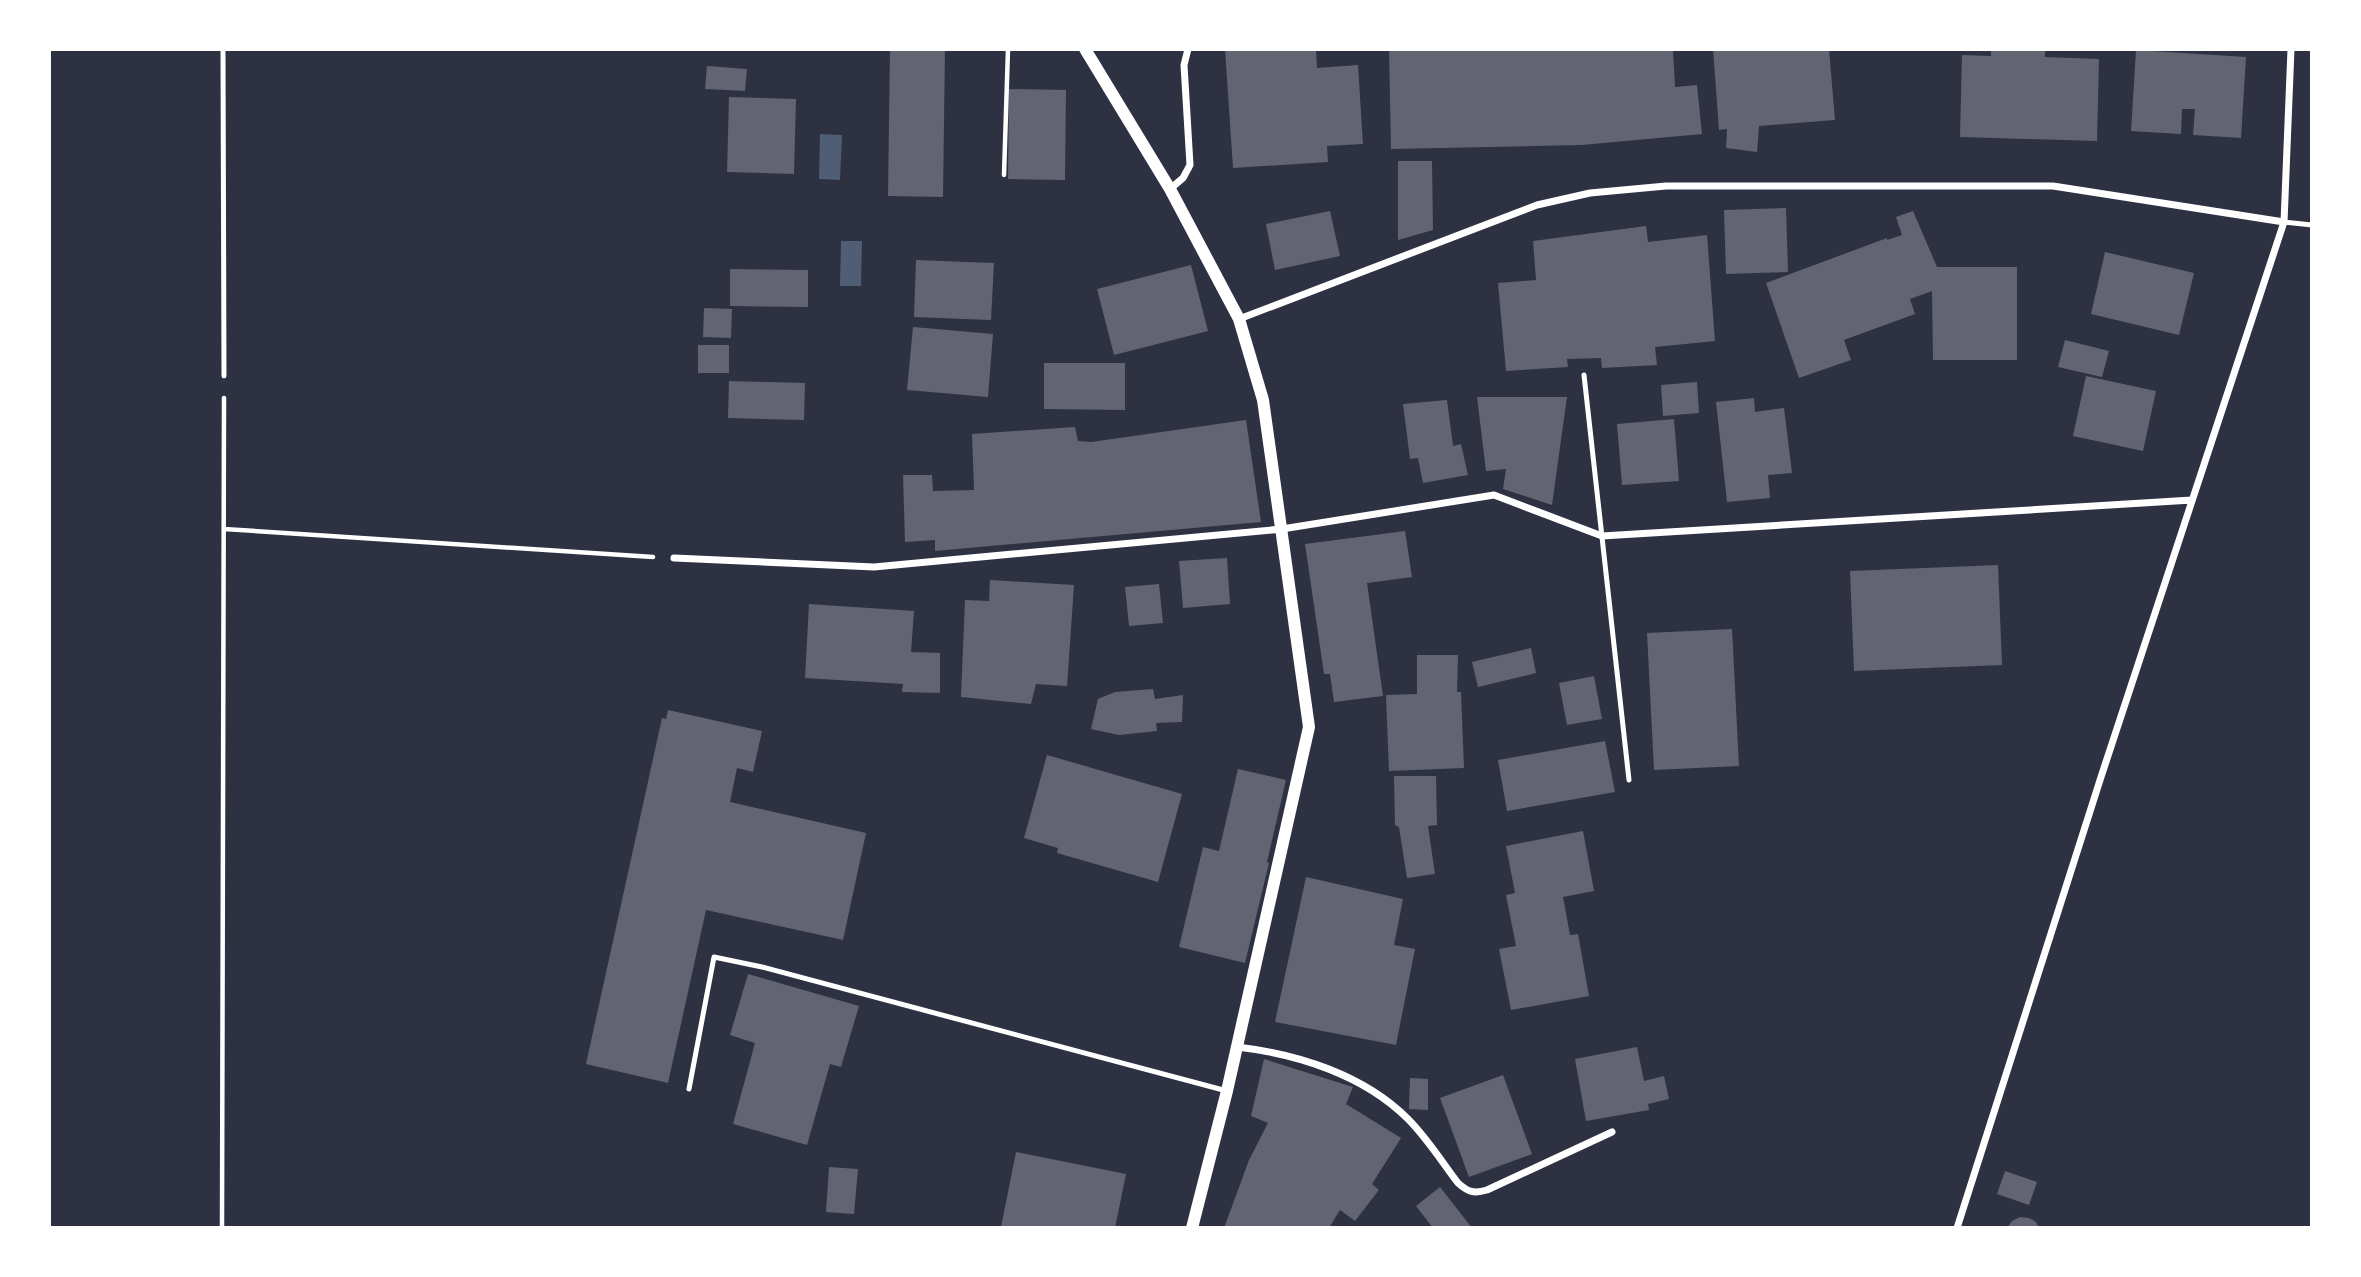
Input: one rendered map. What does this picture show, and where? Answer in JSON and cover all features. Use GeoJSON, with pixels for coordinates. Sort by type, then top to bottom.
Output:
{"type":"FeatureCollection","features":[{"type":"Feature","properties":{"kind":"street"},"geometry":{"type":"LineString","coordinates":[[1084,49],[1170,188],[1239,318],[1263,400],[1309,727],[1227,1091],[1192,1228]]}},
{"type":"Feature","properties":{"kind":"street"},"geometry":{"type":"LineString","coordinates":[[1170,188],[1183,178],[1189,165],[1184,65],[1188,49]]}},
{"type":"Feature","properties":{"kind":"street"},"geometry":{"type":"LineString","coordinates":[[1957,1228],[2284,222],[2291,49]]}},
{"type":"Feature","properties":{"kind":"street"},"geometry":{"type":"LineString","coordinates":[[1239,318],[1537,205],[1590,193],[1628,189],[1666,186],[2053,186],[2284,222]]}},
{"type":"Feature","properties":{"kind":"street"},"geometry":{"type":"LineString","coordinates":[[674,558],[874,567],[1282,529],[1494,495],[1602,536],[2192,500]]}},
{"type":"Feature","properties":{"kind":"street"},"geometry":{"type":"LineString","coordinates":[[1237,1047],[1271,1051],[1337,1073],[1373,1089],[1409,1120],[1458,1183],[1475,1193],[1487,1190],[1612,1132]]}},
{"type":"Feature","properties":{"kind":"lane"},"geometry":{"type":"LineString","coordinates":[[223,49],[224,376]]}},
{"type":"Feature","properties":{"kind":"lane"},"geometry":{"type":"LineString","coordinates":[[2284,222],[2312,225]]}},
{"type":"Feature","properties":{"kind":"lane"},"geometry":{"type":"LineString","coordinates":[[1584,374],[1629,780]]}},
{"type":"Feature","properties":{"kind":"lane"},"geometry":{"type":"LineString","coordinates":[[688,1089],[715,957],[762,967],[1227,1091]]}},
{"type":"Feature","properties":{"kind":"path"},"geometry":{"type":"LineString","coordinates":[[1004,175],[1008,49]]}},
{"type":"Feature","properties":{"kind":"path"},"geometry":{"type":"LineString","coordinates":[[222,1228],[224,376]]}},
{"type":"Feature","properties":{"kind":"path"},"geometry":{"type":"LineString","coordinates":[[224,529],[674,558]]}},
{"type":"Feature","properties":{"kind":"water"},"geometry":{"type":"Polygon","coordinates":[[[820,134],[842,135],[840,180],[819,179],[820,134]]]}},
{"type":"Feature","properties":{"kind":"water"},"geometry":{"type":"Polygon","coordinates":[[[841,241],[862,241],[861,286],[840,286],[841,241]]]}},
{"type":"Feature","properties":{"kind":"building"},"geometry":{"type":"Polygon","coordinates":[[[890,49],[945,49],[943,197],[888,196],[890,49]]]}},
{"type":"Feature","properties":{"kind":"building"},"geometry":{"type":"Polygon","coordinates":[[[1225,49],[1316,49],[1317,68],[1358,65],[1363,144],[1327,146],[1328,162],[1233,168],[1225,49]]]}},
{"type":"Feature","properties":{"kind":"building"},"geometry":{"type":"Polygon","coordinates":[[[1389,49],[1673,49],[1675,87],[1697,85],[1702,134],[1582,145],[1391,149],[1389,49]]]}},
{"type":"Feature","properties":{"kind":"building"},"geometry":{"type":"Polygon","coordinates":[[[1713,49],[1829,49],[1835,120],[1759,126],[1757,152],[1726,148],[1727,129],[1719,130],[1713,49]]]}},
{"type":"Feature","properties":{"kind":"building"},"geometry":{"type":"Polygon","coordinates":[[[1991,49],[2045,49],[2045,57],[2099,59],[2097,141],[1960,137],[1962,55],[1991,56],[1991,49]]]}},
{"type":"Feature","properties":{"kind":"building"},"geometry":{"type":"Polygon","coordinates":[[[2136,50],[2246,57],[2241,138],[2193,135],[2195,109],[2182,109],[2181,134],[2131,131],[2136,50]]]}},
{"type":"Feature","properties":{"kind":"building"},"geometry":{"type":"Polygon","coordinates":[[[707,66],[747,69],[745,91],[705,89],[707,66]]]}},
{"type":"Feature","properties":{"kind":"building"},"geometry":{"type":"Polygon","coordinates":[[[1009,89],[1066,90],[1065,180],[1008,179],[1009,89]]]}},
{"type":"Feature","properties":{"kind":"building"},"geometry":{"type":"Polygon","coordinates":[[[729,97],[796,99],[794,174],[727,172],[729,97]]]}},
{"type":"Feature","properties":{"kind":"building"},"geometry":{"type":"Polygon","coordinates":[[[1398,161],[1432,161],[1433,230],[1398,240],[1398,161]]]}},
{"type":"Feature","properties":{"kind":"building"},"geometry":{"type":"Polygon","coordinates":[[[1786,208],[1788,272],[1726,274],[1724,210],[1786,208]]]}},
{"type":"Feature","properties":{"kind":"building"},"geometry":{"type":"Polygon","coordinates":[[[1330,211],[1340,256],[1275,270],[1266,224],[1330,211]]]}},
{"type":"Feature","properties":{"kind":"building"},"geometry":{"type":"Polygon","coordinates":[[[1913,211],[1937,267],[2017,267],[2017,360],[1933,360],[1932,291],[1910,299],[1915,314],[1844,340],[1851,360],[1799,378],[1766,283],[1887,238],[1902,235],[1896,217],[1913,211]]]}},
{"type":"Feature","properties":{"kind":"building"},"geometry":{"type":"Polygon","coordinates":[[[1646,226],[1648,242],[1707,235],[1715,341],[1655,347],[1657,365],[1602,368],[1601,358],[1567,359],[1568,367],[1506,371],[1498,283],[1536,280],[1533,241],[1646,226]]]}},
{"type":"Feature","properties":{"kind":"building"},"geometry":{"type":"Polygon","coordinates":[[[2105,252],[2194,273],[2179,335],[2091,314],[2105,252]]]}},
{"type":"Feature","properties":{"kind":"building"},"geometry":{"type":"Polygon","coordinates":[[[916,260],[994,263],[991,320],[914,317],[916,260]]]}},
{"type":"Feature","properties":{"kind":"building"},"geometry":{"type":"Polygon","coordinates":[[[1191,265],[1208,331],[1114,355],[1097,289],[1191,265]]]}},
{"type":"Feature","properties":{"kind":"building"},"geometry":{"type":"Polygon","coordinates":[[[730,269],[808,270],[808,307],[730,306],[730,269]]]}},
{"type":"Feature","properties":{"kind":"building"},"geometry":{"type":"Polygon","coordinates":[[[704,308],[732,309],[731,338],[703,337],[704,308]]]}},
{"type":"Feature","properties":{"kind":"building"},"geometry":{"type":"Polygon","coordinates":[[[913,327],[993,334],[988,397],[907,390],[913,327]]]}},
{"type":"Feature","properties":{"kind":"building"},"geometry":{"type":"Polygon","coordinates":[[[2065,340],[2109,351],[2102,377],[2058,367],[2065,340]]]}},
{"type":"Feature","properties":{"kind":"building"},"geometry":{"type":"Polygon","coordinates":[[[698,345],[729,345],[729,373],[698,373],[698,345]]]}},
{"type":"Feature","properties":{"kind":"building"},"geometry":{"type":"Polygon","coordinates":[[[1044,363],[1125,363],[1125,410],[1044,409],[1044,363]]]}},
{"type":"Feature","properties":{"kind":"building"},"geometry":{"type":"Polygon","coordinates":[[[2086,376],[2156,391],[2143,451],[2073,436],[2086,376]]]}},
{"type":"Feature","properties":{"kind":"building"},"geometry":{"type":"Polygon","coordinates":[[[729,381],[805,383],[804,420],[728,418],[729,381]]]}},
{"type":"Feature","properties":{"kind":"building"},"geometry":{"type":"Polygon","coordinates":[[[1697,382],[1699,413],[1663,416],[1661,385],[1697,382]]]}},
{"type":"Feature","properties":{"kind":"building"},"geometry":{"type":"Polygon","coordinates":[[[1477,397],[1567,397],[1552,505],[1503,489],[1506,469],[1486,471],[1477,397]]]}},
{"type":"Feature","properties":{"kind":"building"},"geometry":{"type":"Polygon","coordinates":[[[1754,398],[1755,412],[1784,408],[1792,473],[1768,475],[1770,498],[1727,502],[1716,402],[1754,398]]]}},
{"type":"Feature","properties":{"kind":"building"},"geometry":{"type":"Polygon","coordinates":[[[1447,400],[1453,446],[1461,444],[1468,475],[1423,483],[1418,458],[1410,459],[1403,404],[1447,400]]]}},
{"type":"Feature","properties":{"kind":"building"},"geometry":{"type":"Polygon","coordinates":[[[1674,419],[1679,481],[1622,485],[1617,424],[1674,419]]]}},
{"type":"Feature","properties":{"kind":"building"},"geometry":{"type":"Polygon","coordinates":[[[1246,420],[1261,522],[935,551],[935,540],[905,542],[903,475],[932,475],[933,491],[974,490],[972,434],[1075,427],[1078,441],[1091,442],[1246,420]]]}},
{"type":"Feature","properties":{"kind":"building"},"geometry":{"type":"Polygon","coordinates":[[[1405,531],[1412,577],[1367,583],[1383,696],[1334,702],[1330,674],[1324,674],[1305,544],[1405,531]]]}},
{"type":"Feature","properties":{"kind":"building"},"geometry":{"type":"Polygon","coordinates":[[[1227,558],[1230,604],[1183,608],[1179,561],[1227,558]]]}},
{"type":"Feature","properties":{"kind":"building"},"geometry":{"type":"Polygon","coordinates":[[[1998,565],[2002,665],[1854,671],[1850,571],[1998,565]]]}},
{"type":"Feature","properties":{"kind":"building"},"geometry":{"type":"Polygon","coordinates":[[[990,580],[1074,585],[1067,686],[1036,684],[1031,704],[961,697],[965,600],[989,601],[990,580]]]}},
{"type":"Feature","properties":{"kind":"building"},"geometry":{"type":"Polygon","coordinates":[[[1159,584],[1163,623],[1129,626],[1125,587],[1159,584]]]}},
{"type":"Feature","properties":{"kind":"building"},"geometry":{"type":"Polygon","coordinates":[[[809,604],[914,611],[911,652],[940,653],[940,693],[902,692],[903,684],[805,678],[809,604]]]}},
{"type":"Feature","properties":{"kind":"building"},"geometry":{"type":"Polygon","coordinates":[[[1732,629],[1739,766],[1654,770],[1647,633],[1732,629]]]}},
{"type":"Feature","properties":{"kind":"building"},"geometry":{"type":"Polygon","coordinates":[[[1531,648],[1536,673],[1478,687],[1472,662],[1531,648]]]}},
{"type":"Feature","properties":{"kind":"building"},"geometry":{"type":"Polygon","coordinates":[[[1417,655],[1458,655],[1457,692],[1461,692],[1464,768],[1389,771],[1386,695],[1417,694],[1417,655]]]}},
{"type":"Feature","properties":{"kind":"building"},"geometry":{"type":"Polygon","coordinates":[[[1594,676],[1602,719],[1567,725],[1559,683],[1594,676]]]}},
{"type":"Feature","properties":{"kind":"building"},"geometry":{"type":"Polygon","coordinates":[[[1153,689],[1155,699],[1183,695],[1182,722],[1156,723],[1157,731],[1119,735],[1091,729],[1098,699],[1115,692],[1153,689]]]}},
{"type":"Feature","properties":{"kind":"building"},"geometry":{"type":"Polygon","coordinates":[[[668,710],[762,731],[753,772],[737,768],[730,802],[866,833],[843,940],[706,910],[668,1083],[586,1064],[662,718],[666,719],[668,710]]]}},
{"type":"Feature","properties":{"kind":"building"},"geometry":{"type":"Polygon","coordinates":[[[1605,741],[1615,792],[1507,811],[1498,760],[1605,741]]]}},
{"type":"Feature","properties":{"kind":"building"},"geometry":{"type":"Polygon","coordinates":[[[1047,755],[1182,794],[1158,882],[1057,853],[1058,848],[1024,838],[1047,755]]]}},
{"type":"Feature","properties":{"kind":"building"},"geometry":{"type":"Polygon","coordinates":[[[1238,769],[1286,780],[1245,963],[1179,947],[1203,847],[1219,851],[1238,769]]]}},
{"type":"Feature","properties":{"kind":"building"},"geometry":{"type":"Polygon","coordinates":[[[1394,776],[1436,776],[1437,825],[1428,826],[1435,874],[1407,878],[1399,827],[1395,825],[1394,776]]]}},
{"type":"Feature","properties":{"kind":"building"},"geometry":{"type":"Polygon","coordinates":[[[1583,831],[1594,891],[1563,897],[1570,935],[1578,934],[1589,996],[1511,1010],[1499,949],[1516,946],[1506,895],[1515,893],[1506,846],[1583,831]]]}},
{"type":"Feature","properties":{"kind":"building"},"geometry":{"type":"Polygon","coordinates":[[[1306,877],[1403,899],[1394,945],[1415,949],[1396,1045],[1275,1022],[1306,877]]]}},
{"type":"Feature","properties":{"kind":"building"},"geometry":{"type":"Polygon","coordinates":[[[748,974],[859,1006],[841,1067],[830,1064],[807,1145],[733,1124],[755,1043],[730,1035],[748,974]]]}},
{"type":"Feature","properties":{"kind":"building"},"geometry":{"type":"Polygon","coordinates":[[[1637,1047],[1644,1081],[1664,1076],[1669,1099],[1648,1104],[1649,1110],[1586,1121],[1575,1059],[1637,1047]]]}},
{"type":"Feature","properties":{"kind":"building"},"geometry":{"type":"Polygon","coordinates":[[[1264,1059],[1353,1087],[1346,1104],[1401,1138],[1372,1184],[1379,1190],[1355,1221],[1340,1210],[1329,1228],[1224,1228],[1249,1160],[1268,1123],[1251,1116],[1264,1059]]]}},
{"type":"Feature","properties":{"kind":"building"},"geometry":{"type":"Polygon","coordinates":[[[1503,1075],[1532,1154],[1469,1177],[1440,1098],[1503,1075]]]}},
{"type":"Feature","properties":{"kind":"building"},"geometry":{"type":"Polygon","coordinates":[[[1410,1078],[1428,1079],[1428,1110],[1409,1109],[1410,1078]]]}},
{"type":"Feature","properties":{"kind":"building"},"geometry":{"type":"Polygon","coordinates":[[[1016,1152],[1126,1174],[1115,1228],[1001,1227],[1016,1152]]]}},
{"type":"Feature","properties":{"kind":"building"},"geometry":{"type":"Polygon","coordinates":[[[829,1167],[858,1169],[854,1214],[826,1212],[829,1167]]]}},
{"type":"Feature","properties":{"kind":"building"},"geometry":{"type":"Polygon","coordinates":[[[2005,1171],[2037,1182],[2029,1205],[1997,1194],[2005,1171]]]}},
{"type":"Feature","properties":{"kind":"building"},"geometry":{"type":"Polygon","coordinates":[[[1440,1187],[1472,1228],[1433,1228],[1416,1206],[1440,1187]]]}},
{"type":"Feature","properties":{"kind":"building"},"geometry":{"type":"Polygon","coordinates":[[[2020,1217],[2036,1222],[2039,1228],[2007,1228],[2012,1221],[2020,1217]]]}}]}
